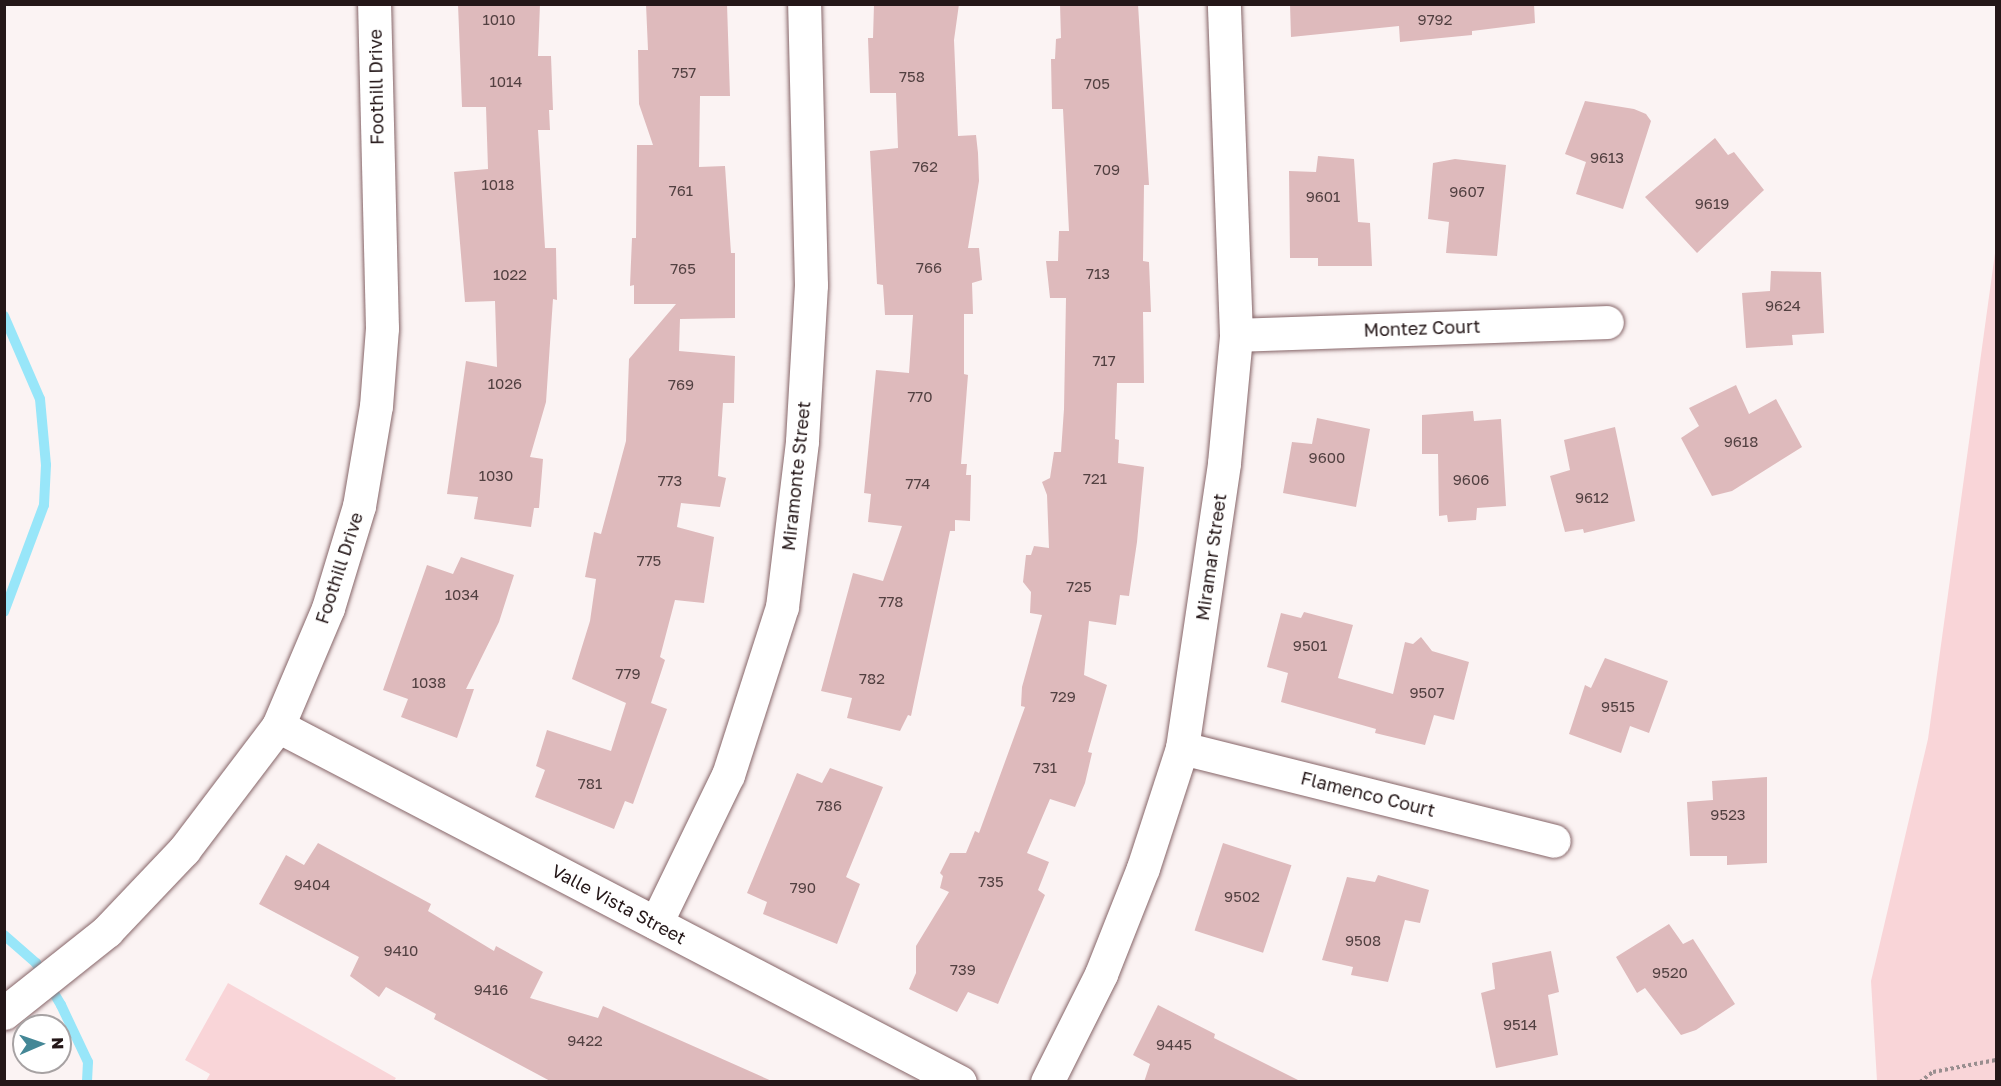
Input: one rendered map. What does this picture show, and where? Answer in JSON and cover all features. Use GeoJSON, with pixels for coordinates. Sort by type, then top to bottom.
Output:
{"type":"FeatureCollection","features":[{"type":"Feature","properties":{"kind":"street","name":"Foothill Drive"},"geometry":{"type":"LineString","coordinates":[[4,1013],[108,931],[184,850],[278,726],[328,608],[359,506],[376,406],[382,328],[374,4]]}},
{"type":"Feature","properties":{"kind":"street","name":"Miramonte Street"},"geometry":{"type":"LineString","coordinates":[[656,923],[728,776],[782,607],[802,441],[811,285],[804,4]]}},
{"type":"Feature","properties":{"kind":"street","name":"Miramar Street"},"geometry":{"type":"LineString","coordinates":[[1047,1082],[1101,974],[1143,868],[1182,748],[1222,474],[1236,335],[1224,4]]}},
{"type":"Feature","properties":{"kind":"street","name":"Montez Court"},"geometry":{"type":"LineString","coordinates":[[1236,335],[1607,322]]}},
{"type":"Feature","properties":{"kind":"street","name":"Valle Vista Street"},"geometry":{"type":"LineString","coordinates":[[278,726],[960,1082]]}},
{"type":"Feature","properties":{"kind":"street","name":"Flamenco Court"},"geometry":{"type":"LineString","coordinates":[[1182,748],[1554,841]]}},
{"type":"Feature","properties":{"kind":"path"},"geometry":{"type":"LineString","coordinates":[[1920,1082],[1933,1072],[1996,1060]]}},
{"type":"Feature","properties":{"kind":"shaded area"},"geometry":{"type":"Polygon","coordinates":[[[1996,246],[1996,1081],[1877,1081],[1871,981],[1928,739],[1996,246]]]}},
{"type":"Feature","properties":{"kind":"shaded area"},"geometry":{"type":"Polygon","coordinates":[[[228,983],[396,1078],[394,1081],[206,1081],[210,1074],[185,1060],[228,983]]]}},
{"type":"Feature","properties":{"kind":"building"},"geometry":{"type":"Polygon","coordinates":[[[458,4],[540,4],[538,56],[551,56],[553,110],[549,110],[550,130],[538,130],[545,248],[556,248],[557,300],[553,299],[546,402],[530,457],[543,459],[539,508],[534,508],[531,527],[474,519],[478,497],[447,494],[466,361],[497,367],[495,301],[465,302],[454,172],[488,169],[486,107],[462,107],[458,4]]]}},
{"type":"Feature","properties":{"kind":"building"},"geometry":{"type":"Polygon","coordinates":[[[646,4],[727,4],[730,96],[700,96],[699,167],[725,166],[731,253],[735,253],[735,318],[680,319],[679,351],[735,356],[734,403],[723,403],[718,476],[726,478],[720,507],[681,503],[677,527],[714,537],[704,603],[675,600],[660,657],[665,660],[651,703],[667,709],[633,804],[625,801],[614,829],[535,797],[545,770],[536,766],[547,730],[611,751],[626,703],[572,679],[590,621],[596,579],[585,577],[594,532],[601,534],[626,441],[629,359],[676,304],[634,304],[634,285],[630,286],[632,238],[636,238],[637,145],[653,145],[639,104],[638,50],[648,50],[646,4]]]}},
{"type":"Feature","properties":{"kind":"building"},"geometry":{"type":"Polygon","coordinates":[[[874,4],[959,4],[954,40],[958,136],[976,135],[978,153],[979,181],[968,248],[979,248],[982,280],[972,283],[973,314],[964,314],[964,374],[968,375],[961,464],[967,464],[966,475],[971,475],[970,521],[955,520],[955,531],[950,531],[911,716],[908,715],[900,731],[847,718],[852,698],[821,691],[853,573],[883,581],[902,526],[868,522],[871,494],[864,493],[876,370],[909,373],[913,315],[885,315],[883,285],[877,284],[870,151],[898,148],[896,93],[870,93],[868,38],[873,38],[874,4]]]}},
{"type":"Feature","properties":{"kind":"building"},"geometry":{"type":"Polygon","coordinates":[[[1060,4],[1138,4],[1149,185],[1144,185],[1143,261],[1149,262],[1151,312],[1143,312],[1144,383],[1117,383],[1115,439],[1119,440],[1118,463],[1144,467],[1137,542],[1129,596],[1120,595],[1116,625],[1089,621],[1084,675],[1107,685],[1088,752],[1092,753],[1085,783],[1075,807],[1050,799],[1027,853],[1049,862],[1038,890],[1045,895],[998,1004],[968,992],[957,1012],[909,989],[916,973],[916,946],[949,892],[940,888],[943,876],[940,873],[950,853],[966,853],[975,831],[979,833],[1025,707],[1021,706],[1022,687],[1042,615],[1030,613],[1031,592],[1023,582],[1026,555],[1031,555],[1034,546],[1049,548],[1047,495],[1042,482],[1050,478],[1054,452],[1061,452],[1064,409],[1066,298],[1050,298],[1046,261],[1058,261],[1059,231],[1069,231],[1063,109],[1052,109],[1051,59],[1055,59],[1056,39],[1061,38],[1060,4]]]}},
{"type":"Feature","properties":{"kind":"building"},"geometry":{"type":"Polygon","coordinates":[[[1290,4],[1534,4],[1535,23],[1472,31],[1472,35],[1400,42],[1399,26],[1291,37],[1290,4]]]}},
{"type":"Feature","properties":{"kind":"building"},"geometry":{"type":"Polygon","coordinates":[[[1585,101],[1634,109],[1646,114],[1651,121],[1623,209],[1576,194],[1586,162],[1565,154],[1585,101]]]}},
{"type":"Feature","properties":{"kind":"building"},"geometry":{"type":"Polygon","coordinates":[[[1715,138],[1728,155],[1734,152],[1764,190],[1697,253],[1645,197],[1715,138]]]}},
{"type":"Feature","properties":{"kind":"building"},"geometry":{"type":"Polygon","coordinates":[[[1318,156],[1354,159],[1358,222],[1370,223],[1372,266],[1318,266],[1318,258],[1290,258],[1289,171],[1316,172],[1318,156]]]}},
{"type":"Feature","properties":{"kind":"building"},"geometry":{"type":"Polygon","coordinates":[[[1455,159],[1506,165],[1497,256],[1446,253],[1449,222],[1428,219],[1433,163],[1455,159]]]}},
{"type":"Feature","properties":{"kind":"building"},"geometry":{"type":"Polygon","coordinates":[[[1771,271],[1821,272],[1824,333],[1792,335],[1793,345],[1746,348],[1742,293],[1770,291],[1771,271]]]}},
{"type":"Feature","properties":{"kind":"building"},"geometry":{"type":"Polygon","coordinates":[[[1736,385],[1749,414],[1776,399],[1802,447],[1732,491],[1712,496],[1681,438],[1699,426],[1689,408],[1736,385]]]}},
{"type":"Feature","properties":{"kind":"building"},"geometry":{"type":"Polygon","coordinates":[[[1473,411],[1474,421],[1501,419],[1506,506],[1477,508],[1476,520],[1448,522],[1447,515],[1439,516],[1438,454],[1422,454],[1422,415],[1473,411]]]}},
{"type":"Feature","properties":{"kind":"building"},"geometry":{"type":"Polygon","coordinates":[[[1317,418],[1370,429],[1356,507],[1283,493],[1292,442],[1312,444],[1317,418]]]}},
{"type":"Feature","properties":{"kind":"building"},"geometry":{"type":"Polygon","coordinates":[[[1615,427],[1635,521],[1584,533],[1583,529],[1565,532],[1550,476],[1570,470],[1564,440],[1615,427]]]}},
{"type":"Feature","properties":{"kind":"building"},"geometry":{"type":"Polygon","coordinates":[[[461,557],[514,575],[499,622],[466,689],[474,689],[457,738],[401,717],[408,699],[383,690],[427,565],[453,574],[461,557]]]}},
{"type":"Feature","properties":{"kind":"building"},"geometry":{"type":"Polygon","coordinates":[[[1304,612],[1353,625],[1338,678],[1393,694],[1405,642],[1413,644],[1421,637],[1432,651],[1469,662],[1454,720],[1434,715],[1425,745],[1375,733],[1376,729],[1281,702],[1288,673],[1267,667],[1281,613],[1301,618],[1304,612]]]}},
{"type":"Feature","properties":{"kind":"building"},"geometry":{"type":"Polygon","coordinates":[[[1605,658],[1668,681],[1649,733],[1630,726],[1621,753],[1569,734],[1585,685],[1591,688],[1605,658]]]}},
{"type":"Feature","properties":{"kind":"building"},"geometry":{"type":"Polygon","coordinates":[[[830,768],[883,787],[846,877],[860,884],[837,944],[763,914],[767,902],[747,893],[797,773],[822,783],[830,768]]]}},
{"type":"Feature","properties":{"kind":"building"},"geometry":{"type":"Polygon","coordinates":[[[1767,777],[1767,863],[1727,865],[1727,856],[1690,856],[1687,802],[1713,800],[1712,781],[1767,777]]]}},
{"type":"Feature","properties":{"kind":"building"},"geometry":{"type":"Polygon","coordinates":[[[318,843],[431,904],[428,911],[494,951],[496,946],[543,972],[530,998],[598,1018],[603,1006],[774,1082],[552,1082],[434,1019],[436,1014],[386,987],[379,997],[350,976],[359,957],[259,904],[286,855],[304,865],[318,843]]]}},
{"type":"Feature","properties":{"kind":"building"},"geometry":{"type":"Polygon","coordinates":[[[1223,843],[1291,865],[1263,953],[1195,930],[1223,843]]]}},
{"type":"Feature","properties":{"kind":"building"},"geometry":{"type":"Polygon","coordinates":[[[1378,875],[1429,890],[1420,923],[1405,920],[1388,982],[1351,975],[1353,967],[1322,960],[1347,877],[1375,882],[1378,875]]]}},
{"type":"Feature","properties":{"kind":"building"},"geometry":{"type":"Polygon","coordinates":[[[1669,924],[1683,944],[1693,939],[1735,1004],[1696,1030],[1681,1035],[1645,988],[1637,993],[1616,957],[1669,924]]]}},
{"type":"Feature","properties":{"kind":"building"},"geometry":{"type":"Polygon","coordinates":[[[1551,951],[1559,992],[1548,995],[1558,1055],[1496,1068],[1481,993],[1495,989],[1492,963],[1551,951]]]}},
{"type":"Feature","properties":{"kind":"building"},"geometry":{"type":"Polygon","coordinates":[[[1158,1005],[1215,1034],[1214,1038],[1302,1082],[1144,1082],[1150,1064],[1133,1055],[1158,1005]]]}},
{"type":"Feature","properties":{"kind":"waterway"},"geometry":{"type":"LineString","coordinates":[[4,316],[40,399],[46,465],[44,505],[4,612]]}},
{"type":"Feature","properties":{"kind":"waterway"},"geometry":{"type":"LineString","coordinates":[[4,935],[36,963],[61,1005],[88,1062],[87,1082]]}}]}
